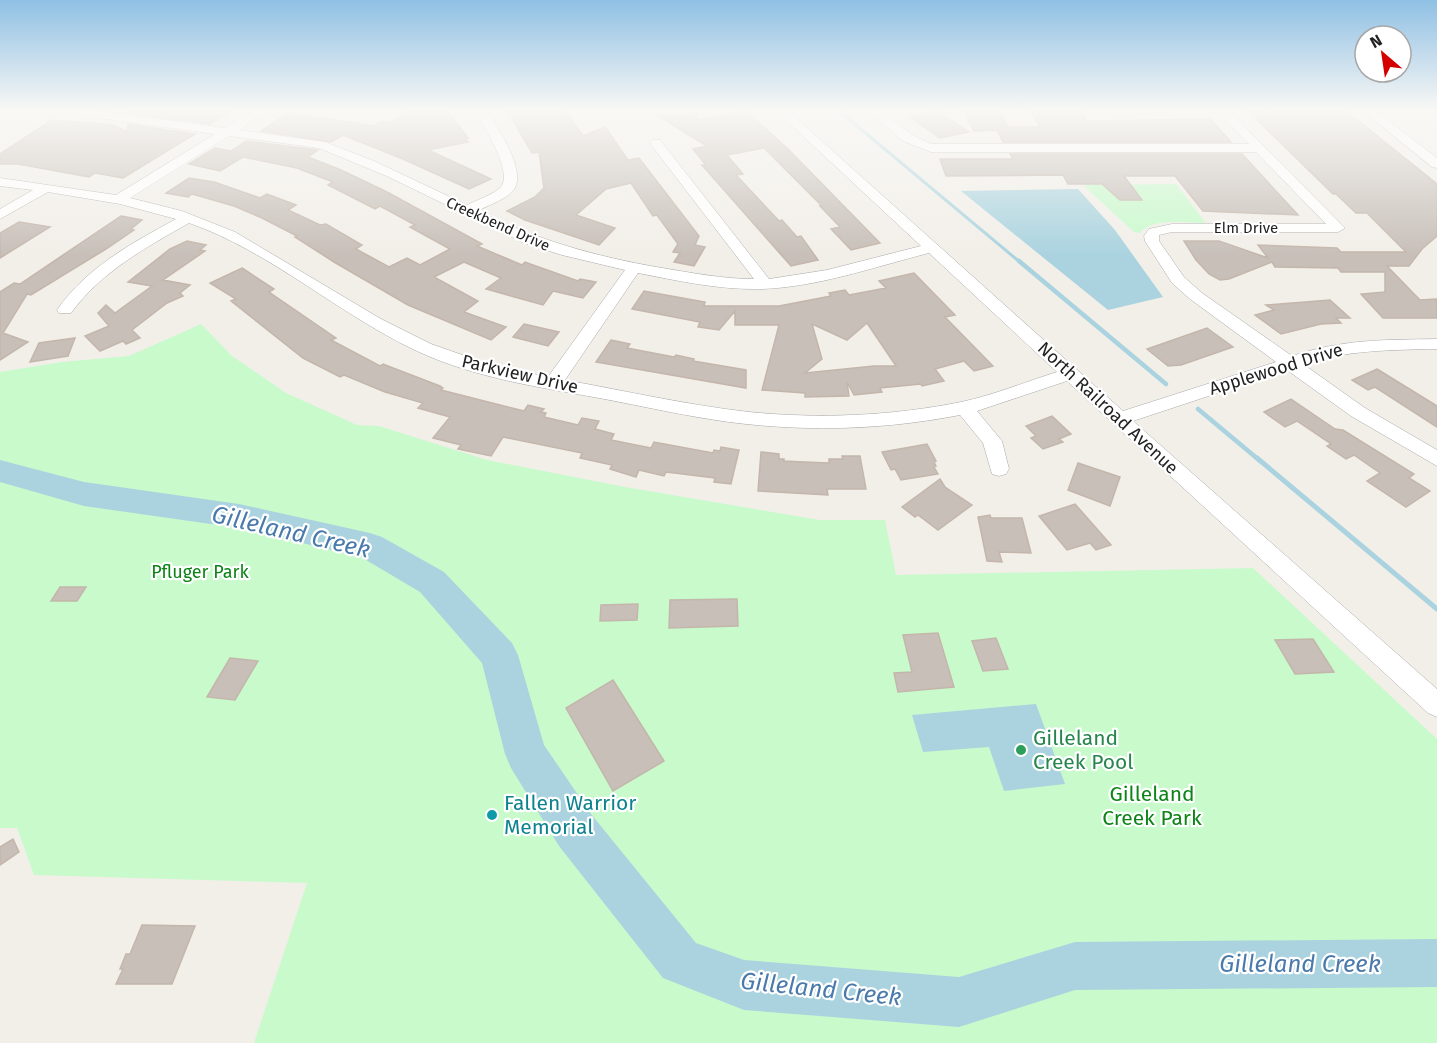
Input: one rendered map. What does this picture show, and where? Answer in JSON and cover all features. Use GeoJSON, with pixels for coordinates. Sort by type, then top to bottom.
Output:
{"type":"FeatureCollection","features":[{"type":"Feature","properties":{"kind":"street"},"geometry":{"type":"LineString","coordinates":[[116,201],[183,159]]}},
{"type":"Feature","properties":{"kind":"street","name":"Creekbend Drive"},"geometry":{"type":"LineString","coordinates":[[363,159],[466,211],[545,247],[634,268],[702,280],[764,284],[820,275],[932,248]]}},
{"type":"Feature","properties":{"kind":"street"},"geometry":{"type":"LineString","coordinates":[[466,211],[506,190],[512,179],[506,159]]}},
{"type":"Feature","properties":{"kind":"street"},"geometry":{"type":"LineString","coordinates":[[668,159],[759,273],[764,284]]}},
{"type":"Feature","properties":{"kind":"street","name":"North Railroad Avenue"},"geometry":{"type":"LineString","coordinates":[[834,159],[1437,705]]}},
{"type":"Feature","properties":{"kind":"street","name":"Elm Drive"},"geometry":{"type":"LineString","coordinates":[[1270,159],[1338,228],[1172,228],[1154,232],[1151,236],[1152,242],[1187,289],[1288,363]]}},
{"type":"Feature","properties":{"kind":"street","name":"Parkview Drive"},"geometry":{"type":"LineString","coordinates":[[0,182],[116,201],[212,226],[246,244],[369,319],[444,356],[489,370],[553,384],[691,409],[772,420],[871,422],[964,408],[1070,374]]}},
{"type":"Feature","properties":{"kind":"street"},"geometry":{"type":"LineString","coordinates":[[0,215],[46,188]]}},
{"type":"Feature","properties":{"kind":"street"},"geometry":{"type":"LineString","coordinates":[[65,310],[82,287],[147,241],[188,218]]}},
{"type":"Feature","properties":{"kind":"street"},"geometry":{"type":"LineString","coordinates":[[553,384],[634,268]]}},
{"type":"Feature","properties":{"kind":"street","name":"Applewood Drive"},"geometry":{"type":"LineString","coordinates":[[1119,419],[1326,351],[1356,346],[1437,344]]}},
{"type":"Feature","properties":{"kind":"street"},"geometry":{"type":"LineString","coordinates":[[1288,363],[1358,412],[1437,459]]}},
{"type":"Feature","properties":{"kind":"street"},"geometry":{"type":"LineString","coordinates":[[964,408],[992,441],[999,470]]}},
{"type":"Feature","properties":{"kind":"green space"},"geometry":{"type":"Polygon","coordinates":[[[1176,184],[1206,223],[1162,223],[1146,228],[1140,233],[1134,232],[1083,185],[1176,184]]]}},
{"type":"Feature","properties":{"kind":"green space","name":"Gilleland Creek Park"},"geometry":{"type":"Polygon","coordinates":[[[201,324],[232,356],[286,393],[357,425],[379,426],[487,460],[625,487],[820,520],[885,520],[896,575],[1253,568],[1437,739],[1437,1043],[254,1043],[307,883],[34,875],[17,828],[0,828],[0,372],[62,362],[129,356],[201,324]]]}},
{"type":"Feature","properties":{"kind":"water"},"geometry":{"type":"Polygon","coordinates":[[[1078,189],[1115,230],[1163,297],[1108,310],[961,191],[1078,189]]]}},
{"type":"Feature","properties":{"kind":"water","name":"Gilleland Creek Pool"},"geometry":{"type":"Polygon","coordinates":[[[1036,704],[1065,784],[1004,791],[989,747],[923,752],[912,715],[1036,704]]]}},
{"type":"Feature","properties":{"kind":"building"},"geometry":{"type":"Polygon","coordinates":[[[0,159],[155,159],[123,178],[95,173],[89,177],[18,164],[0,164],[0,159]]]}},
{"type":"Feature","properties":{"kind":"building"},"geometry":{"type":"Polygon","coordinates":[[[198,159],[240,159],[220,171],[189,164],[198,159]]]}},
{"type":"Feature","properties":{"kind":"building"},"geometry":{"type":"Polygon","coordinates":[[[251,159],[312,159],[387,192],[482,244],[477,246],[522,265],[525,262],[578,281],[580,279],[596,282],[583,298],[553,291],[543,305],[486,289],[501,278],[464,262],[434,277],[478,301],[464,312],[506,327],[491,340],[408,305],[334,262],[295,237],[297,236],[262,218],[234,206],[192,194],[188,197],[166,193],[189,178],[214,182],[260,198],[267,194],[296,205],[288,210],[320,225],[326,224],[362,245],[356,249],[389,267],[407,258],[420,265],[450,249],[410,227],[415,225],[380,206],[375,209],[328,185],[333,182],[297,168],[251,159]]]}},
{"type":"Feature","properties":{"kind":"building"},"geometry":{"type":"Polygon","coordinates":[[[403,159],[447,159],[491,179],[469,189],[403,159]]]}},
{"type":"Feature","properties":{"kind":"building"},"geometry":{"type":"Polygon","coordinates":[[[540,159],[640,159],[699,236],[695,245],[705,247],[694,266],[674,262],[680,253],[673,252],[678,244],[657,215],[653,216],[631,183],[606,189],[576,215],[615,228],[599,245],[525,220],[507,211],[535,197],[544,188],[540,159]]]}},
{"type":"Feature","properties":{"kind":"building"},"geometry":{"type":"Polygon","coordinates":[[[701,159],[730,159],[743,174],[736,175],[779,221],[782,220],[797,237],[801,236],[818,260],[791,266],[702,165],[706,165],[701,159]]]}},
{"type":"Feature","properties":{"kind":"building"},"geometry":{"type":"Polygon","coordinates":[[[775,159],[797,159],[880,243],[851,250],[831,229],[840,227],[820,206],[822,206],[775,159]]]}},
{"type":"Feature","properties":{"kind":"building"},"geometry":{"type":"Polygon","coordinates":[[[940,159],[1246,159],[1298,215],[1203,211],[1175,176],[1124,176],[1142,200],[1120,200],[1102,184],[1068,184],[1063,175],[946,176],[940,159]]]}},
{"type":"Feature","properties":{"kind":"building"},"geometry":{"type":"Polygon","coordinates":[[[1297,159],[1406,159],[1437,184],[1437,236],[1422,249],[1409,266],[1387,266],[1420,300],[1437,299],[1437,318],[1383,318],[1361,294],[1385,292],[1385,272],[1341,272],[1338,268],[1275,267],[1272,262],[1229,279],[1220,280],[1209,274],[1196,260],[1184,241],[1219,241],[1268,258],[1258,245],[1337,248],[1341,252],[1406,252],[1367,213],[1356,213],[1336,194],[1333,194],[1297,159]]]}},
{"type":"Feature","properties":{"kind":"building"},"geometry":{"type":"Polygon","coordinates":[[[121,216],[142,220],[131,229],[134,230],[106,249],[31,295],[27,294],[3,333],[28,342],[0,360],[0,292],[14,283],[20,284],[121,216]]]}},
{"type":"Feature","properties":{"kind":"building"},"geometry":{"type":"Polygon","coordinates":[[[19,222],[50,227],[0,258],[0,233],[19,222]]]}},
{"type":"Feature","properties":{"kind":"building"},"geometry":{"type":"Polygon","coordinates":[[[187,241],[206,245],[200,250],[205,251],[163,280],[190,285],[180,293],[183,296],[167,303],[132,330],[140,338],[126,344],[123,341],[100,351],[85,336],[109,326],[98,313],[106,305],[115,313],[152,286],[128,282],[170,249],[187,241]]]}},
{"type":"Feature","properties":{"kind":"building"},"geometry":{"type":"Polygon","coordinates":[[[242,268],[274,289],[269,292],[336,338],[331,340],[380,366],[383,364],[440,386],[443,388],[441,390],[524,411],[528,405],[544,409],[541,412],[546,413],[544,417],[578,425],[582,418],[599,421],[595,429],[614,434],[611,440],[651,448],[654,442],[713,453],[714,450],[720,451],[721,447],[739,450],[731,484],[714,482],[715,478],[666,472],[664,476],[639,470],[636,477],[610,469],[612,465],[580,458],[582,453],[503,437],[491,456],[458,449],[461,445],[433,438],[450,417],[418,408],[423,403],[385,392],[344,375],[340,377],[303,358],[231,301],[236,299],[210,283],[242,268]]]}},
{"type":"Feature","properties":{"kind":"building"},"geometry":{"type":"Polygon","coordinates":[[[914,273],[955,315],[945,317],[993,366],[974,371],[964,361],[935,369],[944,381],[922,386],[921,384],[880,388],[882,392],[854,395],[847,382],[849,396],[805,397],[805,393],[762,390],[779,325],[735,325],[735,311],[719,330],[698,327],[700,322],[632,309],[644,291],[705,302],[704,306],[779,306],[831,296],[829,293],[845,290],[849,295],[886,288],[879,281],[914,273]],[[867,323],[847,340],[812,324],[822,359],[805,373],[896,366],[867,323]]]}},
{"type":"Feature","properties":{"kind":"building"},"geometry":{"type":"Polygon","coordinates":[[[1330,300],[1350,318],[1336,318],[1341,323],[1321,324],[1281,334],[1255,315],[1274,310],[1266,305],[1330,300]]]}},
{"type":"Feature","properties":{"kind":"building"},"geometry":{"type":"Polygon","coordinates":[[[524,324],[559,332],[548,346],[513,337],[524,324]]]}},
{"type":"Feature","properties":{"kind":"building"},"geometry":{"type":"Polygon","coordinates":[[[1207,328],[1233,347],[1181,365],[1168,366],[1147,349],[1207,328]]]}},
{"type":"Feature","properties":{"kind":"building"},"geometry":{"type":"Polygon","coordinates":[[[75,338],[68,356],[30,362],[39,343],[75,338]]]}},
{"type":"Feature","properties":{"kind":"building"},"geometry":{"type":"Polygon","coordinates":[[[611,340],[630,344],[627,348],[674,357],[676,355],[694,359],[693,361],[746,370],[746,388],[596,362],[611,340]]]}},
{"type":"Feature","properties":{"kind":"building"},"geometry":{"type":"Polygon","coordinates":[[[1377,369],[1437,406],[1437,427],[1375,387],[1368,390],[1352,380],[1377,369]]]}},
{"type":"Feature","properties":{"kind":"building"},"geometry":{"type":"Polygon","coordinates":[[[1291,399],[1335,429],[1343,430],[1414,474],[1409,478],[1430,491],[1406,507],[1367,481],[1380,473],[1354,455],[1346,459],[1327,446],[1331,444],[1297,421],[1285,427],[1264,412],[1291,399]]]}},
{"type":"Feature","properties":{"kind":"building"},"geometry":{"type":"Polygon","coordinates":[[[1052,416],[1071,434],[1059,439],[1063,442],[1043,449],[1031,438],[1036,436],[1026,426],[1052,416]]]}},
{"type":"Feature","properties":{"kind":"building"},"geometry":{"type":"Polygon","coordinates":[[[927,444],[936,461],[934,467],[938,474],[901,480],[895,469],[891,470],[882,452],[927,444]]]}},
{"type":"Feature","properties":{"kind":"building"},"geometry":{"type":"Polygon","coordinates":[[[761,452],[779,454],[779,459],[784,459],[784,461],[829,463],[829,459],[843,459],[842,456],[860,456],[866,489],[827,489],[828,495],[758,491],[761,452]]]}},
{"type":"Feature","properties":{"kind":"building"},"geometry":{"type":"Polygon","coordinates":[[[1078,463],[1120,477],[1110,506],[1068,490],[1078,463]]]}},
{"type":"Feature","properties":{"kind":"building"},"geometry":{"type":"Polygon","coordinates":[[[940,479],[945,487],[972,505],[938,530],[918,515],[915,517],[902,507],[940,479]]]}},
{"type":"Feature","properties":{"kind":"building"},"geometry":{"type":"Polygon","coordinates":[[[1075,504],[1111,545],[1096,550],[1090,543],[1067,550],[1039,516],[1075,504]]]}},
{"type":"Feature","properties":{"kind":"building"},"geometry":{"type":"Polygon","coordinates":[[[990,515],[991,518],[1022,518],[1031,553],[999,552],[1002,562],[987,561],[978,517],[990,515]]]}},
{"type":"Feature","properties":{"kind":"building"},"geometry":{"type":"Polygon","coordinates":[[[60,587],[86,587],[77,601],[51,601],[60,587]]]}},
{"type":"Feature","properties":{"kind":"building"},"geometry":{"type":"Polygon","coordinates":[[[737,599],[738,626],[669,628],[670,600],[737,599]]]}},
{"type":"Feature","properties":{"kind":"building"},"geometry":{"type":"Polygon","coordinates":[[[638,604],[637,620],[600,621],[601,605],[638,604]]]}},
{"type":"Feature","properties":{"kind":"building"},"geometry":{"type":"Polygon","coordinates":[[[938,633],[954,687],[898,692],[894,673],[912,672],[903,635],[938,633]]]}},
{"type":"Feature","properties":{"kind":"building"},"geometry":{"type":"Polygon","coordinates":[[[996,638],[1008,669],[983,671],[972,641],[996,638]]]}},
{"type":"Feature","properties":{"kind":"building"},"geometry":{"type":"Polygon","coordinates":[[[1313,639],[1334,672],[1295,674],[1275,640],[1313,639]]]}},
{"type":"Feature","properties":{"kind":"building"},"geometry":{"type":"Polygon","coordinates":[[[230,658],[258,661],[235,700],[207,697],[230,658]]]}},
{"type":"Feature","properties":{"kind":"building"},"geometry":{"type":"Polygon","coordinates":[[[613,680],[664,761],[613,791],[566,708],[613,680]]]}},
{"type":"Feature","properties":{"kind":"building"},"geometry":{"type":"Polygon","coordinates":[[[13,839],[19,852],[0,865],[0,847],[13,839]]]}},
{"type":"Feature","properties":{"kind":"building"},"geometry":{"type":"Polygon","coordinates":[[[142,925],[195,926],[172,984],[116,984],[123,969],[120,969],[126,954],[130,954],[142,925]]]}},
{"type":"Feature","properties":{"kind":"waterway"},"geometry":{"type":"LineString","coordinates":[[896,159],[1021,263]]}},
{"type":"Feature","properties":{"kind":"waterway"},"geometry":{"type":"LineString","coordinates":[[1019,261],[1166,384]]}},
{"type":"Feature","properties":{"kind":"waterway"},"geometry":{"type":"LineString","coordinates":[[1198,409],[1259,460]]}},
{"type":"Feature","properties":{"kind":"waterway"},"geometry":{"type":"LineString","coordinates":[[1257,458],[1437,609]]}},
{"type":"Feature","properties":{"kind":"waterway","name":"Gilleland Creek"},"geometry":{"type":"LineString","coordinates":[[0,471],[84,494],[239,516],[370,546],[432,582],[499,655],[526,754],[575,830],[680,961],[744,985],[959,1002],[1075,966],[1437,963]]}},
{"type":"Feature","properties":{"kind":"place","name":"Gilleland Creek Pool"},"geometry":{"type":"Point","coordinates":[1021,750]}},
{"type":"Feature","properties":{"kind":"place","name":"Fallen Warrior Memorial"},"geometry":{"type":"Point","coordinates":[492,815]}},
{"type":"Feature","properties":{"kind":"park label","name":"Pfluger Park"},"geometry":{"type":"Point","coordinates":[200,572]}}]}
